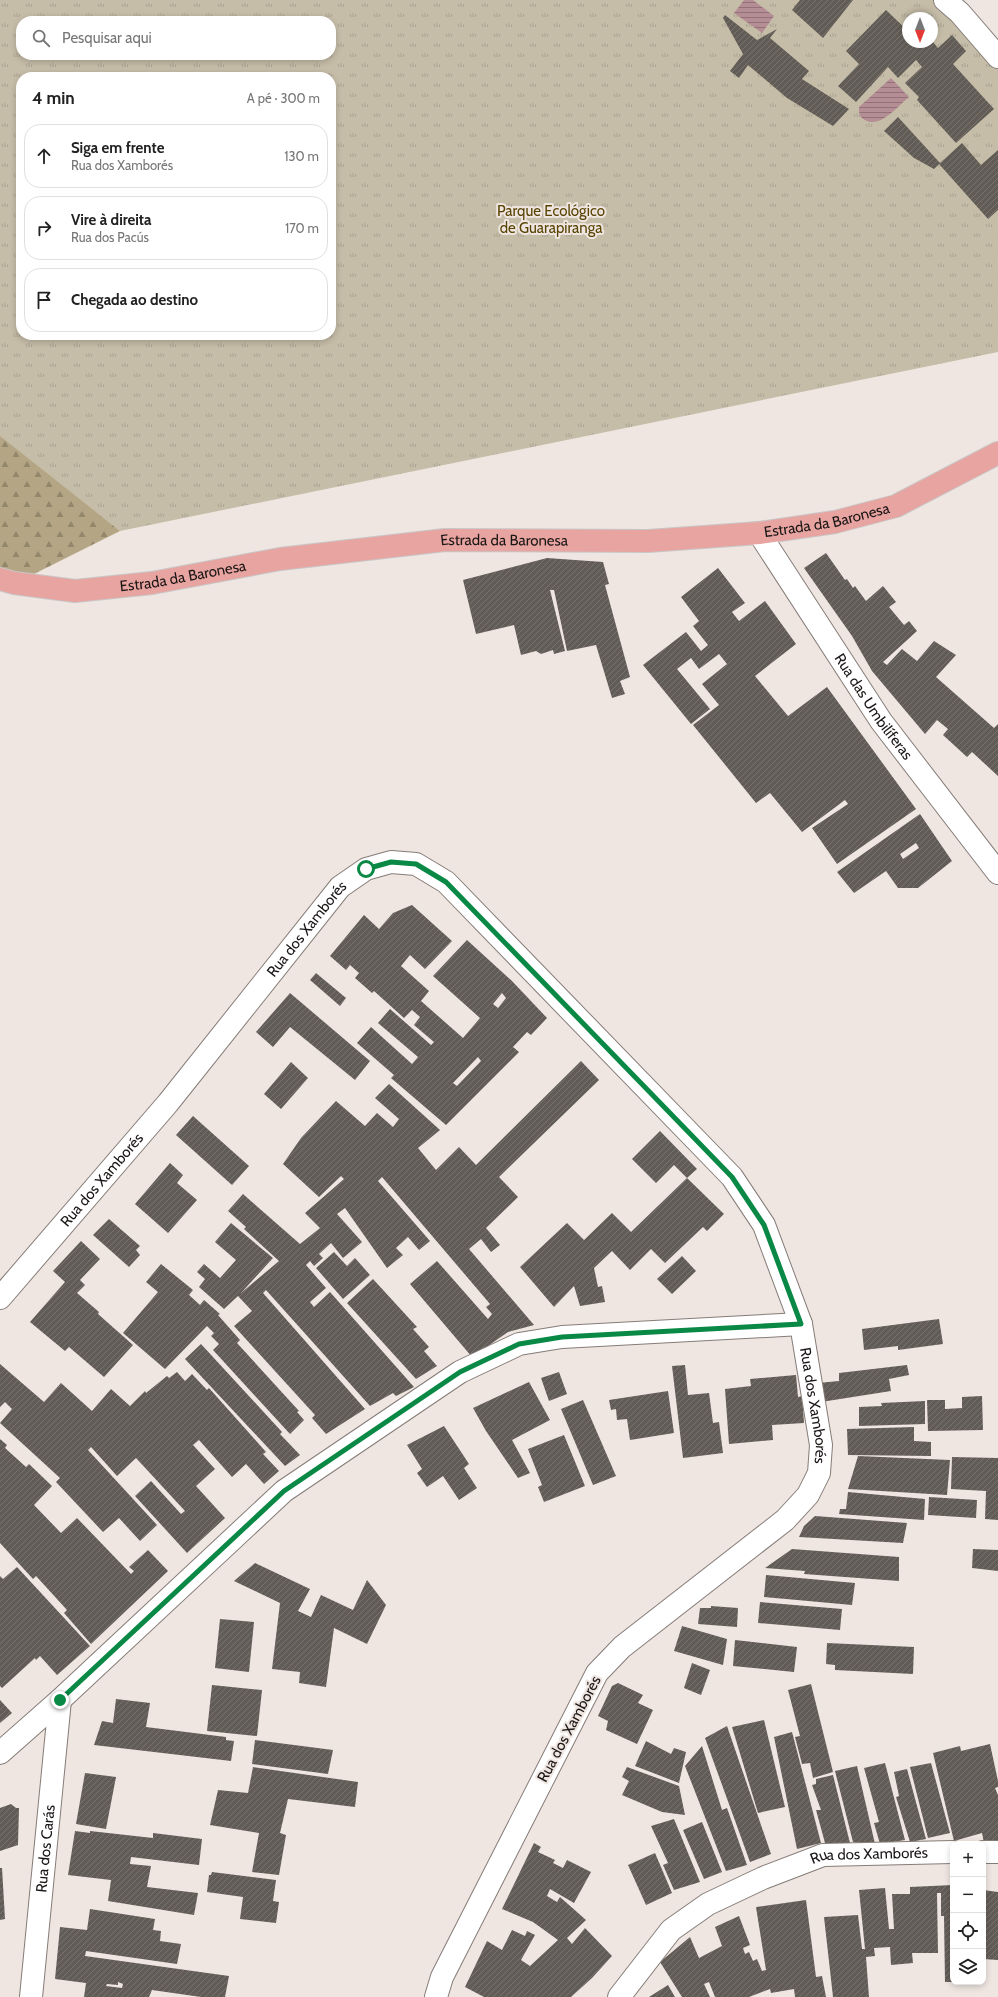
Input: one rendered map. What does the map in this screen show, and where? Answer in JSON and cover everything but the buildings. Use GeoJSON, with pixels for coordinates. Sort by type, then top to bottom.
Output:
{"type":"FeatureCollection","features":[{"type":"Feature","properties":{"kind":"main road","name":"Estrada da Baronesa"},"geometry":{"type":"LineString","coordinates":[[0,578],[14,583],[75,591],[152,583],[280,559],[446,540],[648,541],[760,534],[835,522],[896,506],[998,453]]}},
{"type":"Feature","properties":{"kind":"street"},"geometry":{"type":"LineString","coordinates":[[956,4],[998,57]]}},
{"type":"Feature","properties":{"kind":"street","name":"Rua das Umbilíferas"},"geometry":{"type":"LineString","coordinates":[[760,534],[881,721],[998,873]]}},
{"type":"Feature","properties":{"kind":"street","name":"Rua dos Xamborés"},"geometry":{"type":"LineString","coordinates":[[0,1298],[168,1102],[340,887],[366,869],[391,862],[416,864],[446,882],[732,1177],[764,1225],[801,1324],[821,1445],[819,1473],[808,1495],[785,1520],[622,1647],[597,1673],[442,1977],[436,1997]]}},
{"type":"Feature","properties":{"kind":"street"},"geometry":{"type":"LineString","coordinates":[[0,1753],[60,1700],[284,1491],[460,1372],[519,1344],[562,1337],[801,1324]]}},
{"type":"Feature","properties":{"kind":"street","name":"Rua dos Carás"},"geometry":{"type":"LineString","coordinates":[[31,1997],[60,1700]]}},
{"type":"Feature","properties":{"kind":"street","name":"Rua dos Xamborés"},"geometry":{"type":"LineString","coordinates":[[619,1997],[671,1930],[708,1904],[763,1878],[823,1856],[950,1852]]}},
{"type":"Feature","properties":{"kind":"street"},"geometry":{"type":"LineString","coordinates":[[986,1852],[998,1852]]}},
{"type":"Feature","properties":{"kind":"green space","name":"Parque Ecológico de Guarapiranga"},"geometry":{"type":"Polygon","coordinates":[[[0,0],[942,0],[998,65],[998,352],[120,531],[0,438],[0,0]]]}},
{"type":"Feature","properties":{"kind":"green space"},"geometry":{"type":"Polygon","coordinates":[[[0,436],[120,531],[0,591],[0,436]]]}},
{"type":"Feature","properties":{"kind":"shaded area"},"geometry":{"type":"Polygon","coordinates":[[[744,0],[753,0],[774,16],[762,33],[734,13],[744,0]]]}},
{"type":"Feature","properties":{"kind":"shaded area"},"geometry":{"type":"Polygon","coordinates":[[[891,78],[909,97],[883,119],[871,122],[863,119],[860,115],[859,107],[891,78]]]}},
{"type":"Feature","properties":{"kind":"route"},"geometry":{"type":"LineString","coordinates":[[60,1700],[284,1491],[460,1372],[519,1344],[562,1337],[801,1324],[764,1225],[732,1177],[446,882],[416,864],[391,862],[366,869]]}}]}
